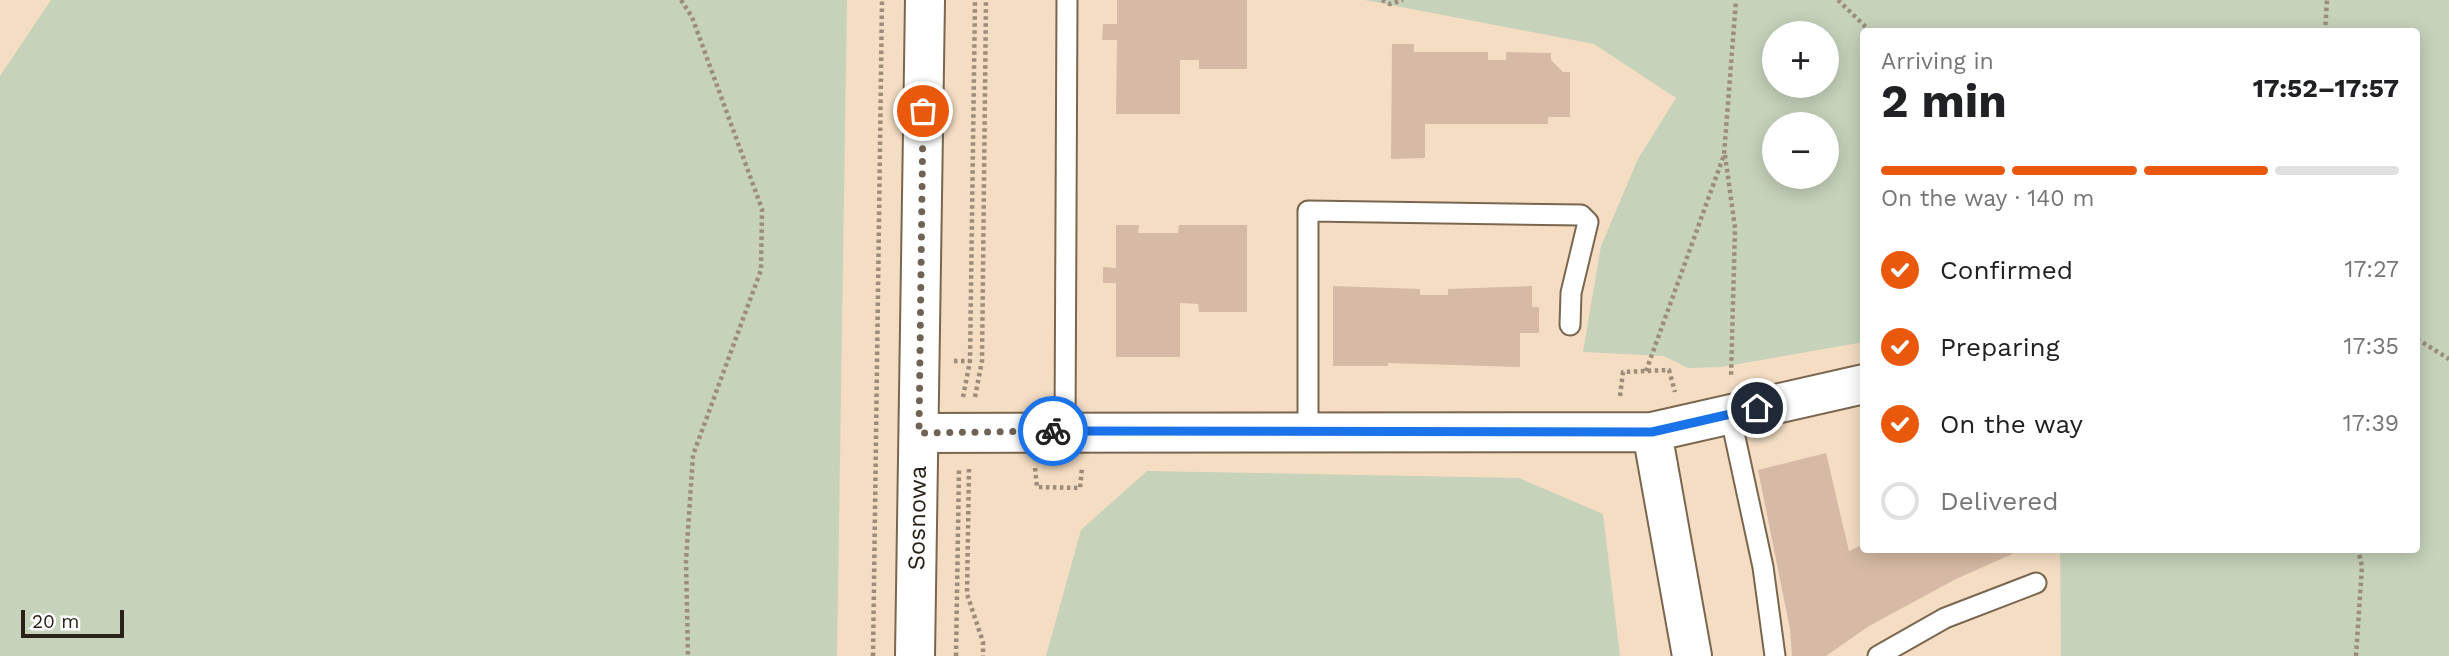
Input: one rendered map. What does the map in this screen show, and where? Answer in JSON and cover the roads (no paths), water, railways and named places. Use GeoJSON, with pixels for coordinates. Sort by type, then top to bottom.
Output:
{"type":"FeatureCollection","features":[{"type":"Feature","properties":{"kind":"street","name":"Sosnowa"},"geometry":{"type":"LineString","coordinates":[[915,656],[925,0]]}},
{"type":"Feature","properties":{"kind":"street"},"geometry":{"type":"LineString","coordinates":[[919,433],[1065,430],[1652,432],[1731,396],[1860,384]]}},
{"type":"Feature","properties":{"kind":"street"},"geometry":{"type":"LineString","coordinates":[[1652,432],[1692,656]]}},
{"type":"Feature","properties":{"kind":"lane"},"geometry":{"type":"LineString","coordinates":[[1065,430],[1067,0]]}},
{"type":"Feature","properties":{"kind":"lane"},"geometry":{"type":"LineString","coordinates":[[1308,430],[1308,211],[1581,215],[1588,222],[1571,293],[1570,325]]}},
{"type":"Feature","properties":{"kind":"lane"},"geometry":{"type":"LineString","coordinates":[[1731,396],[1763,567],[1775,656]]}},
{"type":"Feature","properties":{"kind":"lane"},"geometry":{"type":"LineString","coordinates":[[1879,656],[1945,618],[2036,583]]}}]}
